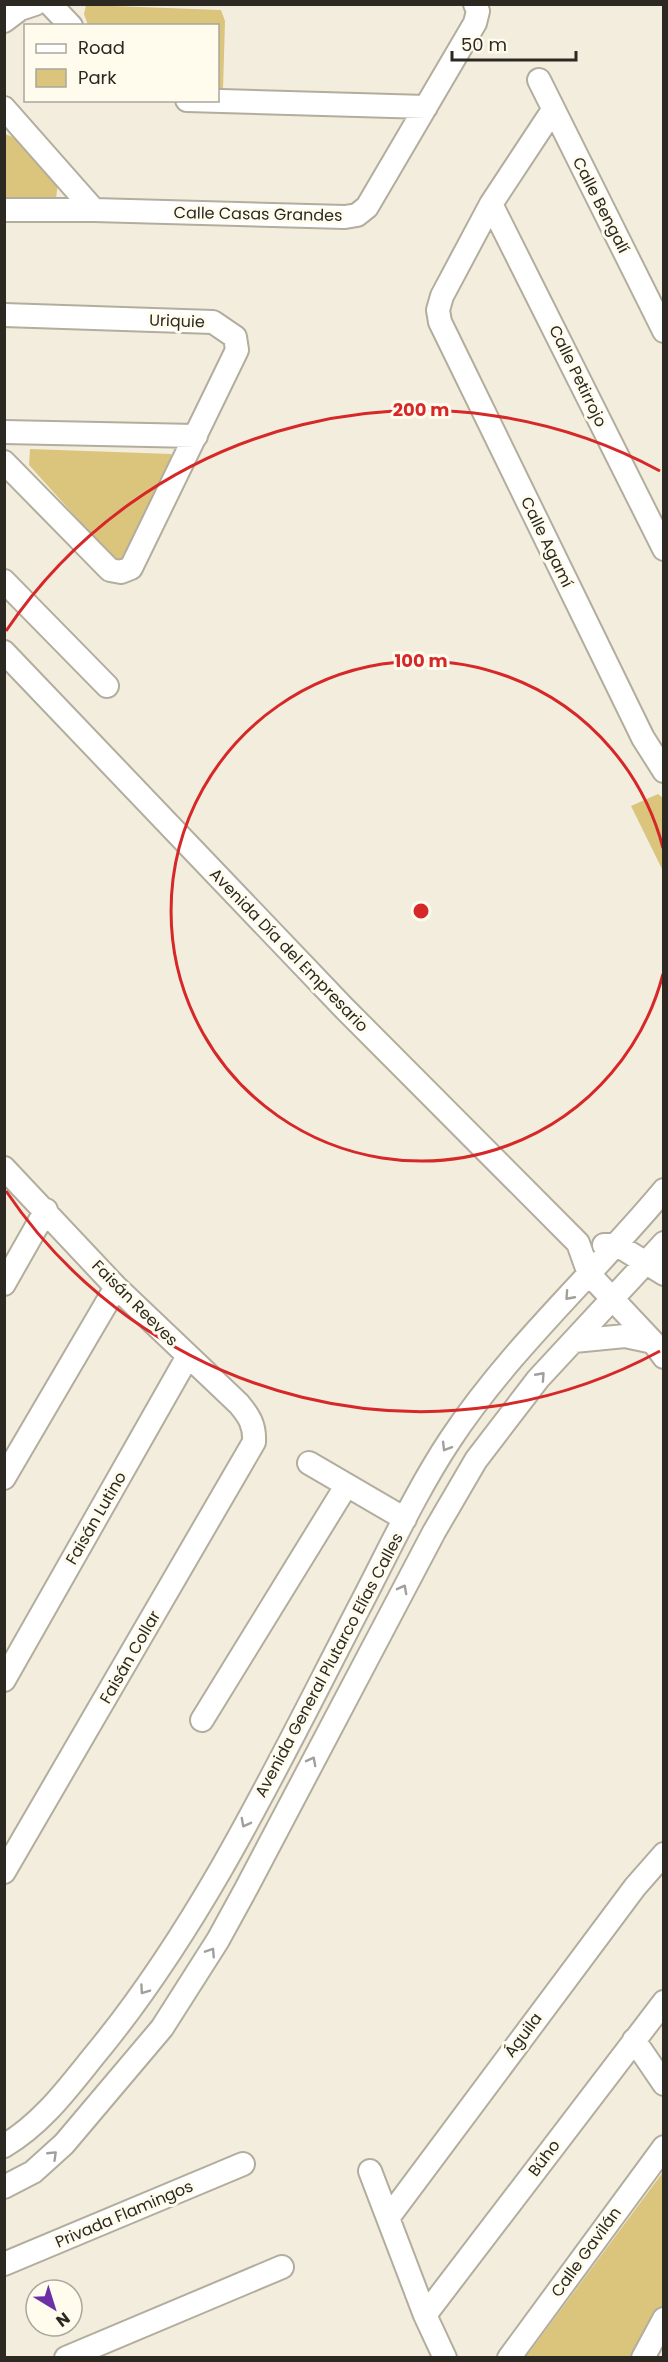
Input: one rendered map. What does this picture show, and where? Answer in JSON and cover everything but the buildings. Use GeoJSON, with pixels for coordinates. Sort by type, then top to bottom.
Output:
{"type":"FeatureCollection","features":[{"type":"Feature","properties":{"kind":"street"},"geometry":{"type":"LineString","coordinates":[[50,4],[69,24]]}},
{"type":"Feature","properties":{"kind":"street","name":"Calle Casas Grandes"},"geometry":{"type":"LineString","coordinates":[[4,210],[94,210],[345,217],[357,215],[367,207],[475,23],[478,11],[475,4]]}},
{"type":"Feature","properties":{"kind":"street","name":"Calle Bengalí"},"geometry":{"type":"LineString","coordinates":[[539,80],[663,331]]}},
{"type":"Feature","properties":{"kind":"street"},"geometry":{"type":"LineString","coordinates":[[219,101],[426,107]]}},
{"type":"Feature","properties":{"kind":"street"},"geometry":{"type":"LineString","coordinates":[[4,108],[94,210]]}},
{"type":"Feature","properties":{"kind":"street"},"geometry":{"type":"LineString","coordinates":[[491,204],[553,110]]}},
{"type":"Feature","properties":{"kind":"street","name":"Calle Agamí"},"geometry":{"type":"LineString","coordinates":[[491,204],[442,296],[438,310],[440,322],[643,738],[663,771]]}},
{"type":"Feature","properties":{"kind":"street","name":"Calle Petirrojo"},"geometry":{"type":"LineString","coordinates":[[491,204],[663,549]]}},
{"type":"Feature","properties":{"kind":"street","name":"Uriquie"},"geometry":{"type":"LineString","coordinates":[[4,315],[213,322],[226,328],[235,337],[237,350],[235,360],[130,568],[121,572],[110,570],[4,462]]}},
{"type":"Feature","properties":{"kind":"street"},"geometry":{"type":"LineString","coordinates":[[4,432],[196,436]]}},
{"type":"Feature","properties":{"kind":"street"},"geometry":{"type":"LineString","coordinates":[[4,581],[106,686]]}},
{"type":"Feature","properties":{"kind":"street","name":"Avenida Día del Empresario"},"geometry":{"type":"LineString","coordinates":[[5,655],[344,1008],[578,1243],[589,1274],[658,1349]]}},
{"type":"Feature","properties":{"kind":"street","name":"Faisán Reeves"},"geometry":{"type":"LineString","coordinates":[[4,1168],[116,1287],[248,1415],[255,1430],[254,1442]]}},
{"type":"Feature","properties":{"kind":"street","name":"Avenida General Plutarco Elías Calles"},"geometry":{"type":"LineString","coordinates":[[4,2146],[39,2121],[120,2024],[178,1938],[273,1772],[405,1519],[449,1442],[477,1402],[663,1190]]}},
{"type":"Feature","properties":{"kind":"street"},"geometry":{"type":"LineString","coordinates":[[4,1284],[46,1210]]}},
{"type":"Feature","properties":{"kind":"street"},"geometry":{"type":"LineString","coordinates":[[578,1243],[617,1245],[656,1268]]}},
{"type":"Feature","properties":{"kind":"street","name":"Avenida General Plutarco Elías Calles"},"geometry":{"type":"LineString","coordinates":[[4,2187],[33,2172],[84,2123],[162,2028],[218,1940],[434,1532],[476,1460],[538,1379],[613,1299],[656,1268],[663,1243]]}},
{"type":"Feature","properties":{"kind":"street"},"geometry":{"type":"LineString","coordinates":[[4,1478],[116,1287]]}},
{"type":"Feature","properties":{"kind":"street"},"geometry":{"type":"LineString","coordinates":[[574,1341],[625,1336],[658,1349]]}},
{"type":"Feature","properties":{"kind":"street","name":"Faisán Lutino"},"geometry":{"type":"LineString","coordinates":[[4,1680],[188,1356]]}},
{"type":"Feature","properties":{"kind":"street","name":"Faisán Collar"},"geometry":{"type":"LineString","coordinates":[[4,1872],[254,1442]]}},
{"type":"Feature","properties":{"kind":"street"},"geometry":{"type":"LineString","coordinates":[[309,1462],[405,1519]]}},
{"type":"Feature","properties":{"kind":"street"},"geometry":{"type":"LineString","coordinates":[[202,1720],[346,1486]]}},
{"type":"Feature","properties":{"kind":"street"},"geometry":{"type":"LineString","coordinates":[[273,1772],[285,1786],[288,1807]]}},
{"type":"Feature","properties":{"kind":"street","name":"Águila"},"geometry":{"type":"LineString","coordinates":[[388,2218],[635,1887],[663,1854]]}},
{"type":"Feature","properties":{"kind":"street","name":"Búho"},"geometry":{"type":"LineString","coordinates":[[425,2315],[663,2002]]}},
{"type":"Feature","properties":{"kind":"street"},"geometry":{"type":"LineString","coordinates":[[634,2040],[663,2084]]}},
{"type":"Feature","properties":{"kind":"street","name":"Calle Gavilán"},"geometry":{"type":"LineString","coordinates":[[508,2358],[663,2147]]}},
{"type":"Feature","properties":{"kind":"street","name":"Privada Flamingos"},"geometry":{"type":"LineString","coordinates":[[4,2264],[243,2164]]}},
{"type":"Feature","properties":{"kind":"street"},"geometry":{"type":"LineString","coordinates":[[370,2171],[425,2315],[445,2358]]}},
{"type":"Feature","properties":{"kind":"street"},"geometry":{"type":"LineString","coordinates":[[66,2358],[282,2267]]}},
{"type":"Feature","properties":{"kind":"street"},"geometry":{"type":"LineString","coordinates":[[643,2358],[663,2319]]}},
{"type":"Feature","properties":{"kind":"green space"},"geometry":{"type":"Polygon","coordinates":[[[86,5],[221,10],[225,21],[223,89],[219,89],[219,24],[88,24],[84,14],[86,5]]]}},
{"type":"Feature","properties":{"kind":"green space"},"geometry":{"type":"Polygon","coordinates":[[[5,134],[13,137],[58,182],[56,199],[5,204],[5,134]]]}},
{"type":"Feature","properties":{"kind":"green space"},"geometry":{"type":"Polygon","coordinates":[[[30,449],[171,454],[177,468],[120,566],[29,465],[30,449]]]}},
{"type":"Feature","properties":{"kind":"green space"},"geometry":{"type":"Polygon","coordinates":[[[658,794],[663,798],[663,871],[631,806],[658,794]]]}},
{"type":"Feature","properties":{"kind":"green space"},"geometry":{"type":"Polygon","coordinates":[[[663,2172],[663,2310],[634,2357],[525,2358],[663,2172]]]}}]}
